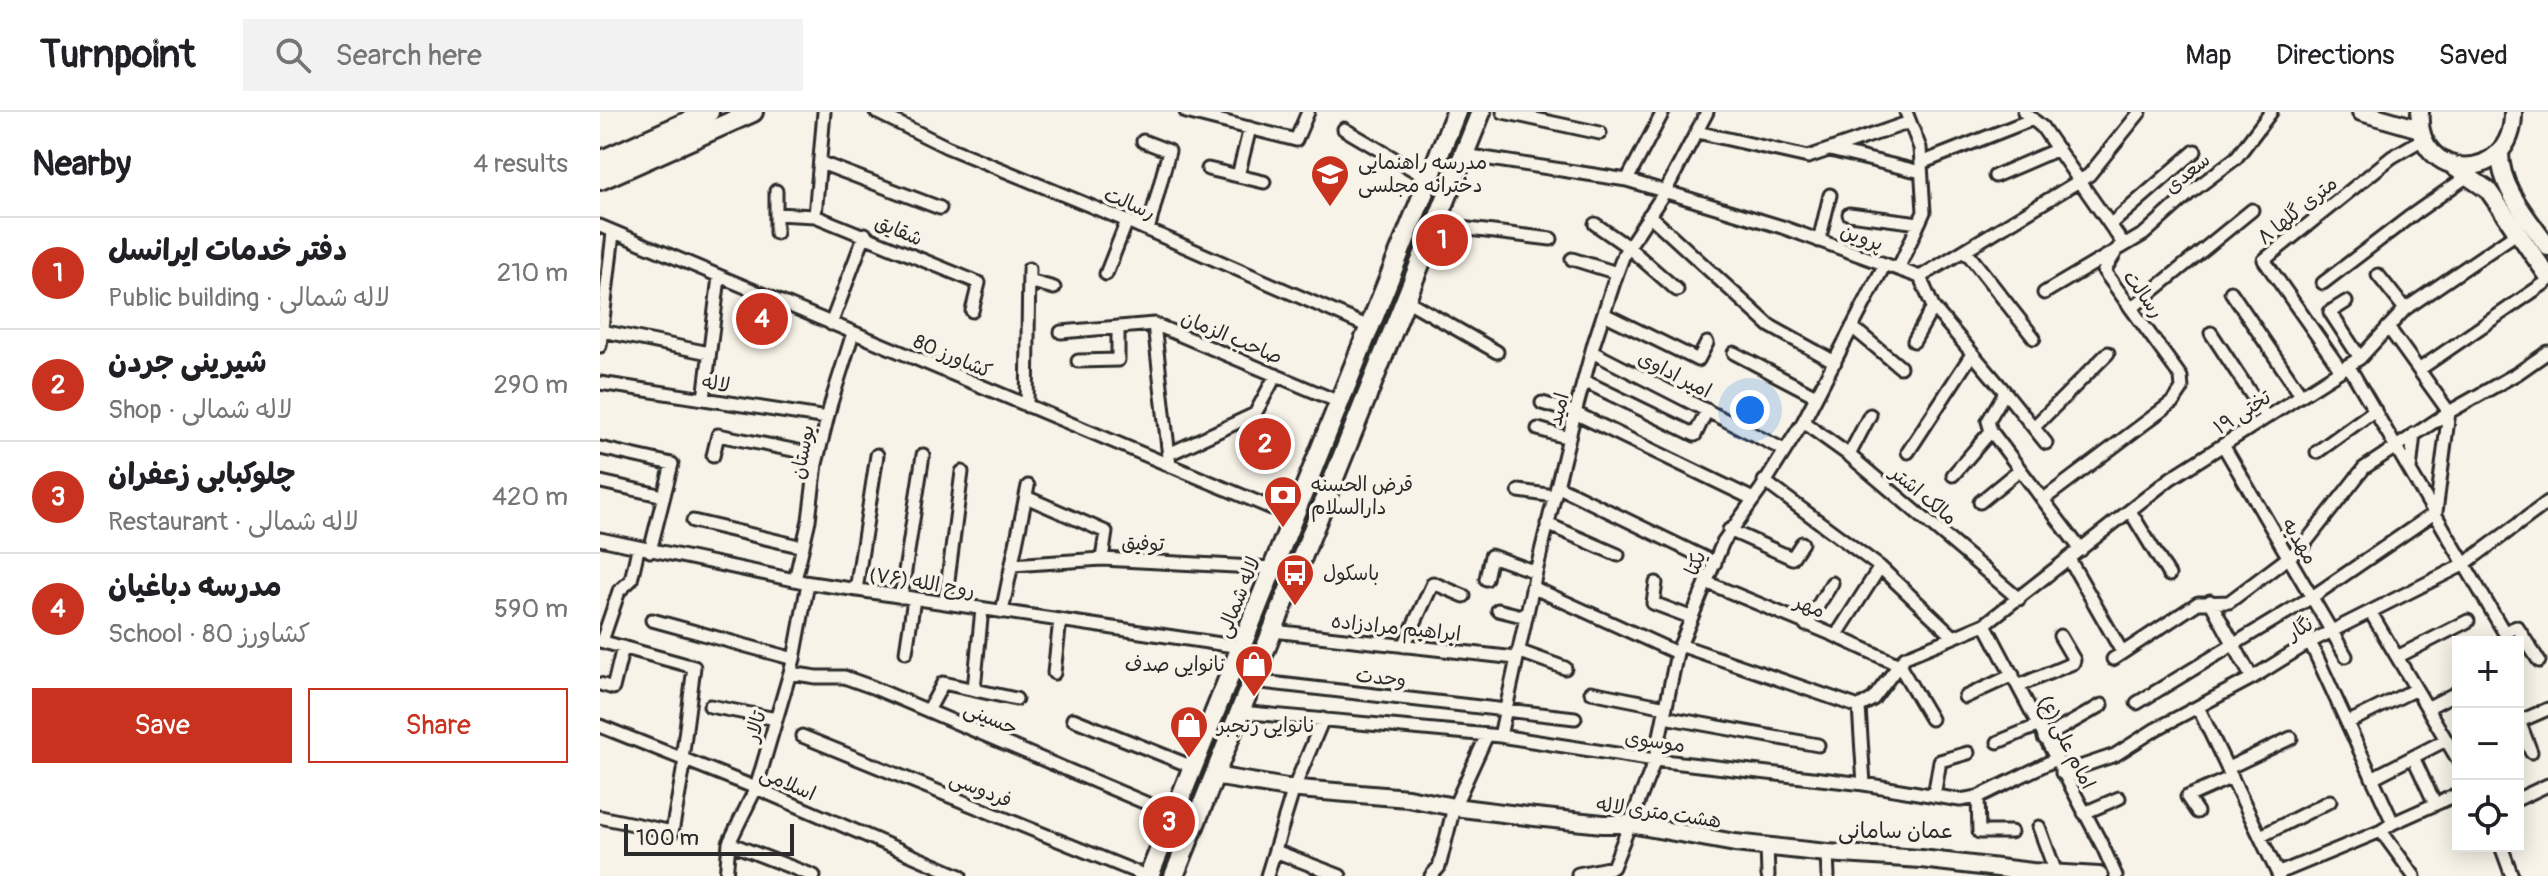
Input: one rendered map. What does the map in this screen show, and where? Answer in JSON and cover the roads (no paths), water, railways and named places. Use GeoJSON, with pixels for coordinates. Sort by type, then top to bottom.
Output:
{"type":"FeatureCollection","features":[{"type":"Feature","properties":{"kind":"main road"},"geometry":{"type":"LineString","coordinates":[[600,161],[709,112]]}},
{"type":"Feature","properties":{"kind":"main road"},"geometry":{"type":"LineString","coordinates":[[600,180],[753,112]]}},
{"type":"Feature","properties":{"kind":"main road","name":"لاله شمالی"},"geometry":{"type":"LineString","coordinates":[[1147,876],[1161,848],[1456,112]]}},
{"type":"Feature","properties":{"kind":"main road"},"geometry":{"type":"LineString","coordinates":[[1161,848],[1157,872],[1161,876],[1176,872],[1481,112]]}},
{"type":"Feature","properties":{"kind":"main road"},"geometry":{"type":"LineString","coordinates":[[1404,240],[1426,250]]}},
{"type":"Feature","properties":{"kind":"street"},"geometry":{"type":"LineString","coordinates":[[815,216],[824,112]]}},
{"type":"Feature","properties":{"kind":"street","name":"رسالت"},"geometry":{"type":"LineString","coordinates":[[876,112],[947,147],[1127,221],[1369,327]]}},
{"type":"Feature","properties":{"kind":"street"},"geometry":{"type":"LineString","coordinates":[[1186,112],[1296,140],[1308,112]]}},
{"type":"Feature","properties":{"kind":"street"},"geometry":{"type":"LineString","coordinates":[[1503,112],[1600,133]]}},
{"type":"Feature","properties":{"kind":"street"},"geometry":{"type":"LineString","coordinates":[[1627,180],[1663,112]]}},
{"type":"Feature","properties":{"kind":"street","name":"امید"},"geometry":{"type":"LineString","coordinates":[[1431,876],[1439,867],[1454,807],[1506,709],[1575,413],[1617,273],[1628,247],[1666,190],[1707,112]]}},
{"type":"Feature","properties":{"kind":"street"},"geometry":{"type":"LineString","coordinates":[[2046,443],[2035,426],[1933,307],[1920,277],[2084,178],[2140,112]]}},
{"type":"Feature","properties":{"kind":"street","name":"سعدی"},"geometry":{"type":"LineString","coordinates":[[2044,293],[2144,234],[2191,192],[2236,158],[2271,112]]}},
{"type":"Feature","properties":{"kind":"street"},"geometry":{"type":"LineString","coordinates":[[2361,112],[2415,124],[2434,154],[2488,190],[2548,279],[2420,369]]}},
{"type":"Feature","properties":{"kind":"street"},"geometry":{"type":"LineString","coordinates":[[2449,164],[2476,166],[2500,153],[2509,141],[2514,126],[2513,112]]}},
{"type":"Feature","properties":{"kind":"street"},"geometry":{"type":"LineString","coordinates":[[1830,150],[1921,168],[2028,114]]}},
{"type":"Feature","properties":{"kind":"street","name":"رسالت"},"geometry":{"type":"LineString","coordinates":[[2028,114],[2084,178],[2122,242],[2104,271],[2181,377],[2182,389],[2174,401],[2044,499]]}},
{"type":"Feature","properties":{"kind":"street"},"geometry":{"type":"LineString","coordinates":[[1697,132],[1808,157],[1908,117],[1920,148],[1924,212],[1898,269]]}},
{"type":"Feature","properties":{"kind":"street","name":"۸ متری گلها"},"geometry":{"type":"LineString","coordinates":[[2345,367],[2264,260],[2392,157],[2415,124]]}},
{"type":"Feature","properties":{"kind":"street"},"geometry":{"type":"LineString","coordinates":[[1238,176],[1250,128]]}},
{"type":"Feature","properties":{"kind":"street"},"geometry":{"type":"LineString","coordinates":[[1344,129],[1429,179]]}},
{"type":"Feature","properties":{"kind":"street"},"geometry":{"type":"LineString","coordinates":[[1143,141],[1169,151],[1148,230]]}},
{"type":"Feature","properties":{"kind":"street"},"geometry":{"type":"LineString","coordinates":[[1995,176],[2058,149]]}},
{"type":"Feature","properties":{"kind":"street"},"geometry":{"type":"LineString","coordinates":[[2110,225],[2195,151]]}},
{"type":"Feature","properties":{"kind":"street"},"geometry":{"type":"LineString","coordinates":[[2500,153],[2504,182],[2548,247]]}},
{"type":"Feature","properties":{"kind":"street","name":"پروین"},"geometry":{"type":"LineString","coordinates":[[1464,155],[1627,180],[1666,190],[1920,277]]}},
{"type":"Feature","properties":{"kind":"street"},"geometry":{"type":"LineString","coordinates":[[821,163],[940,208]]}},
{"type":"Feature","properties":{"kind":"street"},"geometry":{"type":"LineString","coordinates":[[1208,169],[1264,182]]}},
{"type":"Feature","properties":{"kind":"street"},"geometry":{"type":"LineString","coordinates":[[2323,283],[2469,175]]}},
{"type":"Feature","properties":{"kind":"street"},"geometry":{"type":"LineString","coordinates":[[776,191],[776,233]]}},
{"type":"Feature","properties":{"kind":"street"},"geometry":{"type":"LineString","coordinates":[[1819,241],[1830,195]]}},
{"type":"Feature","properties":{"kind":"street"},"geometry":{"type":"LineString","coordinates":[[2132,308],[2252,210]]}},
{"type":"Feature","properties":{"kind":"street","name":"شقایق"},"geometry":{"type":"LineString","coordinates":[[776,214],[815,216],[979,283],[972,311]]}},
{"type":"Feature","properties":{"kind":"street"},"geometry":{"type":"LineString","coordinates":[[1849,214],[1919,223]]}},
{"type":"Feature","properties":{"kind":"street"},"geometry":{"type":"LineString","coordinates":[[1649,215],[1770,326],[1835,362]]}},
{"type":"Feature","properties":{"kind":"street"},"geometry":{"type":"LineString","coordinates":[[1106,274],[1127,221]]}},
{"type":"Feature","properties":{"kind":"street"},"geometry":{"type":"LineString","coordinates":[[1595,224],[1628,247],[1677,290]]}},
{"type":"Feature","properties":{"kind":"street"},"geometry":{"type":"LineString","coordinates":[[1436,225],[1551,239]]}},
{"type":"Feature","properties":{"kind":"street","name":"کشاورز 80"},"geometry":{"type":"LineString","coordinates":[[600,226],[1027,406],[1170,460],[1293,517]]}},
{"type":"Feature","properties":{"kind":"street","name":"تختی ۱۹"},"geometry":{"type":"LineString","coordinates":[[1899,665],[1905,657],[1985,624],[2171,478],[2360,358],[2405,309],[2518,232]]}},
{"type":"Feature","properties":{"kind":"street"},"geometry":{"type":"LineString","coordinates":[[600,346],[613,233]]}},
{"type":"Feature","properties":{"kind":"street"},"geometry":{"type":"LineString","coordinates":[[831,324],[865,234]]}},
{"type":"Feature","properties":{"kind":"street"},"geometry":{"type":"LineString","coordinates":[[1965,250],[2034,338]]}},
{"type":"Feature","properties":{"kind":"street"},"geometry":{"type":"LineString","coordinates":[[1572,259],[1617,273]]}},
{"type":"Feature","properties":{"kind":"street","name":"یکتا"},"geometry":{"type":"LineString","coordinates":[[1578,876],[1613,867],[1655,760],[1679,649],[1690,617],[1729,530],[1803,422],[1885,264]]}},
{"type":"Feature","properties":{"kind":"street"},"geometry":{"type":"LineString","coordinates":[[1027,406],[1029,275],[1054,288]]}},
{"type":"Feature","properties":{"kind":"street"},"geometry":{"type":"LineString","coordinates":[[2378,275],[2405,309]]}},
{"type":"Feature","properties":{"kind":"street"},"geometry":{"type":"LineString","coordinates":[[704,399],[719,277]]}},
{"type":"Feature","properties":{"kind":"street"},"geometry":{"type":"LineString","coordinates":[[2231,292],[2301,395]]}},
{"type":"Feature","properties":{"kind":"street"},"geometry":{"type":"LineString","coordinates":[[1406,300],[1497,352]]}},
{"type":"Feature","properties":{"kind":"street"},"geometry":{"type":"LineString","coordinates":[[2346,302],[2330,312],[2360,358]]}},
{"type":"Feature","properties":{"kind":"street"},"geometry":{"type":"LineString","coordinates":[[1914,341],[1933,307]]}},
{"type":"Feature","properties":{"kind":"street"},"geometry":{"type":"LineString","coordinates":[[1604,314],[1698,360],[1707,343]]}},
{"type":"Feature","properties":{"kind":"street"},"geometry":{"type":"LineString","coordinates":[[1061,332],[1154,324]]}},
{"type":"Feature","properties":{"kind":"street","name":"صاحب الزمان"},"geometry":{"type":"LineString","coordinates":[[1170,460],[1154,324],[1339,402]]}},
{"type":"Feature","properties":{"kind":"street"},"geometry":{"type":"LineString","coordinates":[[1078,361],[1118,360],[1118,327]]}},
{"type":"Feature","properties":{"kind":"street"},"geometry":{"type":"LineString","coordinates":[[1852,327],[1900,367]]}},
{"type":"Feature","properties":{"kind":"street"},"geometry":{"type":"LineString","coordinates":[[2137,703],[2312,597],[2436,512],[2449,412],[2388,327]]}},
{"type":"Feature","properties":{"kind":"street","name":"لاله"},"geometry":{"type":"LineString","coordinates":[[602,331],[709,353]]}},
{"type":"Feature","properties":{"kind":"street","name":"بوستان"},"geometry":{"type":"LineString","coordinates":[[795,580],[809,520],[818,455],[853,333]]}},
{"type":"Feature","properties":{"kind":"street"},"geometry":{"type":"LineString","coordinates":[[2211,333],[2266,417]]}},
{"type":"Feature","properties":{"kind":"street","name":"امیر اداوی"},"geometry":{"type":"LineString","coordinates":[[1592,352],[1784,450]]}},
{"type":"Feature","properties":{"kind":"street"},"geometry":{"type":"LineString","coordinates":[[2069,559],[2118,656],[2198,603],[2229,602],[2302,547],[2364,468],[2548,352]]}},
{"type":"Feature","properties":{"kind":"street"},"geometry":{"type":"LineString","coordinates":[[1734,353],[1816,396]]}},
{"type":"Feature","properties":{"kind":"street"},"geometry":{"type":"LineString","coordinates":[[2035,426],[2108,353]]}},
{"type":"Feature","properties":{"kind":"street"},"geometry":{"type":"LineString","coordinates":[[1908,452],[1972,354]]}},
{"type":"Feature","properties":{"kind":"street"},"geometry":{"type":"LineString","coordinates":[[2345,367],[2375,410],[2504,632],[2517,627],[2539,661]]}},
{"type":"Feature","properties":{"kind":"street"},"geometry":{"type":"LineString","coordinates":[[1170,460],[1255,414],[1276,375]]}},
{"type":"Feature","properties":{"kind":"street"},"geometry":{"type":"LineString","coordinates":[[1584,381],[1695,435],[1707,410]]}},
{"type":"Feature","properties":{"kind":"street","name":"لاله"},"geometry":{"type":"LineString","coordinates":[[600,383],[827,418]]}},
{"type":"Feature","properties":{"kind":"street"},"geometry":{"type":"LineString","coordinates":[[2005,392],[1988,421],[1991,431],[2081,550]]}},
{"type":"Feature","properties":{"kind":"street"},"geometry":{"type":"LineString","coordinates":[[1542,403],[1575,413],[1753,499]]}},
{"type":"Feature","properties":{"kind":"street"},"geometry":{"type":"LineString","coordinates":[[2317,452],[2375,410]]}},
{"type":"Feature","properties":{"kind":"street"},"geometry":{"type":"LineString","coordinates":[[1849,455],[1870,415]]}},
{"type":"Feature","properties":{"kind":"street","name":"مالک اشتر"},"geometry":{"type":"LineString","coordinates":[[1803,422],[1849,455],[2019,599]]}},
{"type":"Feature","properties":{"kind":"street"},"geometry":{"type":"LineString","coordinates":[[1538,429],[1569,438]]}},
{"type":"Feature","properties":{"kind":"street"},"geometry":{"type":"LineString","coordinates":[[1953,475],[1991,431]]}},
{"type":"Feature","properties":{"kind":"street"},"geometry":{"type":"LineString","coordinates":[[2410,470],[2414,434]]}},
{"type":"Feature","properties":{"kind":"street"},"geometry":{"type":"LineString","coordinates":[[713,456],[718,435],[818,455]]}},
{"type":"Feature","properties":{"kind":"street","name":"مهدیه"},"geometry":{"type":"LineString","coordinates":[[2223,445],[2346,656]]}},
{"type":"Feature","properties":{"kind":"street"},"geometry":{"type":"LineString","coordinates":[[600,448],[672,464],[644,550],[631,580],[619,591],[601,641],[694,667],[672,832],[600,817]]}},
{"type":"Feature","properties":{"kind":"street"},"geometry":{"type":"LineString","coordinates":[[856,590],[877,455]]}},
{"type":"Feature","properties":{"kind":"street"},"geometry":{"type":"LineString","coordinates":[[906,652],[908,598],[923,455]]}},
{"type":"Feature","properties":{"kind":"street"},"geometry":{"type":"LineString","coordinates":[[1980,502],[2019,470]]}},
{"type":"Feature","properties":{"kind":"street"},"geometry":{"type":"LineString","coordinates":[[945,603],[962,472]]}},
{"type":"Feature","properties":{"kind":"street"},"geometry":{"type":"LineString","coordinates":[[1764,481],[1880,567],[1954,637]]}},
{"type":"Feature","properties":{"kind":"street"},"geometry":{"type":"LineString","coordinates":[[601,482],[664,496]]}},
{"type":"Feature","properties":{"kind":"street"},"geometry":{"type":"LineString","coordinates":[[1519,491],[1556,491],[1715,563]]}},
{"type":"Feature","properties":{"kind":"street"},"geometry":{"type":"LineString","coordinates":[[1002,612],[1027,492],[1106,532],[1102,559]]}},
{"type":"Feature","properties":{"kind":"street","name":"نگار"},"geometry":{"type":"LineString","coordinates":[[2062,773],[2115,755],[2310,642],[2463,565],[2548,502]]}},
{"type":"Feature","properties":{"kind":"street"},"geometry":{"type":"LineString","coordinates":[[2130,511],[2169,575]]}},
{"type":"Feature","properties":{"kind":"street"},"geometry":{"type":"LineString","coordinates":[[693,521],[803,547]]}},
{"type":"Feature","properties":{"kind":"street"},"geometry":{"type":"LineString","coordinates":[[1547,524],[1618,555]]}},
{"type":"Feature","properties":{"kind":"street"},"geometry":{"type":"LineString","coordinates":[[1729,530],[1792,558],[1802,543]]}},
{"type":"Feature","properties":{"kind":"street","name":"روح الله (۷۶)"},"geometry":{"type":"LineString","coordinates":[[600,539],[808,583],[1241,647]]}},
{"type":"Feature","properties":{"kind":"street"},"geometry":{"type":"LineString","coordinates":[[1486,579],[1491,556],[1536,572]]}},
{"type":"Feature","properties":{"kind":"street","name":"توفیق"},"geometry":{"type":"LineString","coordinates":[[1012,565],[1102,559],[1273,568]]}},
{"type":"Feature","properties":{"kind":"street"},"geometry":{"type":"LineString","coordinates":[[1836,636],[1880,567]]}},
{"type":"Feature","properties":{"kind":"street","name":"مهر"},"geometry":{"type":"LineString","coordinates":[[1706,582],[1899,665]]}},
{"type":"Feature","properties":{"kind":"street","name":"تالار"},"geometry":{"type":"LineString","coordinates":[[726,876],[729,843],[756,788],[794,659],[808,583]]}},
{"type":"Feature","properties":{"kind":"street"},"geometry":{"type":"LineString","coordinates":[[1404,646],[1433,583],[1464,596]]}},
{"type":"Feature","properties":{"kind":"street"},"geometry":{"type":"LineString","coordinates":[[1656,583],[1653,603],[1690,617]]}},
{"type":"Feature","properties":{"kind":"street"},"geometry":{"type":"LineString","coordinates":[[1806,625],[1832,583]]}},
{"type":"Feature","properties":{"kind":"street"},"geometry":{"type":"LineString","coordinates":[[1532,587],[1679,649],[1859,707],[1873,699],[1899,665],[1931,719]]}},
{"type":"Feature","properties":{"kind":"street"},"geometry":{"type":"LineString","coordinates":[[2210,601],[2252,678]]}},
{"type":"Feature","properties":{"kind":"street"},"geometry":{"type":"LineString","coordinates":[[974,689],[982,609]]}},
{"type":"Feature","properties":{"kind":"street"},"geometry":{"type":"LineString","coordinates":[[1498,610],[1526,617]]}},
{"type":"Feature","properties":{"kind":"street"},"geometry":{"type":"LineString","coordinates":[[2371,613],[2452,747]]}},
{"type":"Feature","properties":{"kind":"street"},"geometry":{"type":"LineString","coordinates":[[652,620],[794,659]]}},
{"type":"Feature","properties":{"kind":"street"},"geometry":{"type":"LineString","coordinates":[[1054,673],[1060,620]]}},
{"type":"Feature","properties":{"kind":"street"},"geometry":{"type":"LineString","coordinates":[[2397,657],[2468,621]]}},
{"type":"Feature","properties":{"kind":"street","name":"امام علی (ع)"},"geometry":{"type":"LineString","coordinates":[[1985,624],[2116,876]]}},
{"type":"Feature","properties":{"kind":"street","name":"ابراهیم مرادزاده"},"geometry":{"type":"LineString","coordinates":[[1273,631],[1404,646],[1517,654],[1565,668]]}},
{"type":"Feature","properties":{"kind":"street"},"geometry":{"type":"LineString","coordinates":[[1965,697],[2073,663],[2060,636]]}},
{"type":"Feature","properties":{"kind":"street"},"geometry":{"type":"LineString","coordinates":[[2310,642],[2393,823]]}},
{"type":"Feature","properties":{"kind":"street"},"geometry":{"type":"LineString","coordinates":[[600,684],[613,688],[623,647]]}},
{"type":"Feature","properties":{"kind":"street","name":"حسینی"},"geometry":{"type":"LineString","coordinates":[[790,673],[844,677],[1174,815]]}},
{"type":"Feature","properties":{"kind":"street","name":"وحدت"},"geometry":{"type":"LineString","coordinates":[[1253,681],[1575,718]]}},
{"type":"Feature","properties":{"kind":"street"},"geometry":{"type":"LineString","coordinates":[[928,711],[943,683],[1016,699]]}},
{"type":"Feature","properties":{"kind":"street"},"geometry":{"type":"LineString","coordinates":[[2347,723],[2416,689]]}},
{"type":"Feature","properties":{"kind":"street"},"geometry":{"type":"LineString","coordinates":[[1591,692],[1665,712],[1818,745]]}},
{"type":"Feature","properties":{"kind":"street"},"geometry":{"type":"LineString","coordinates":[[2427,708],[2452,695]]}},
{"type":"Feature","properties":{"kind":"street"},"geometry":{"type":"LineString","coordinates":[[2044,738],[2102,705]]}},
{"type":"Feature","properties":{"kind":"street"},"geometry":{"type":"LineString","coordinates":[[710,706],[776,719]]}},
{"type":"Feature","properties":{"kind":"street"},"geometry":{"type":"LineString","coordinates":[[1859,707],[1864,784]]}},
{"type":"Feature","properties":{"kind":"street"},"geometry":{"type":"LineString","coordinates":[[2198,707],[2279,874],[2381,831],[2452,797]]}},
{"type":"Feature","properties":{"kind":"street"},"geometry":{"type":"LineString","coordinates":[[2524,720],[2548,709]]}},
{"type":"Feature","properties":{"kind":"street","name":"موسوی"},"geometry":{"type":"LineString","coordinates":[[1240,712],[1493,736],[1655,760],[1864,784],[1960,800],[1978,797],[2056,759]]}},
{"type":"Feature","properties":{"kind":"street"},"geometry":{"type":"LineString","coordinates":[[1073,719],[1193,767]]}},
{"type":"Feature","properties":{"kind":"street"},"geometry":{"type":"LineString","coordinates":[[1267,876],[1294,788],[1323,719]]}},
{"type":"Feature","properties":{"kind":"street","name":"اسلامی"},"geometry":{"type":"LineString","coordinates":[[600,726],[756,788],[960,876]]}},
{"type":"Feature","properties":{"kind":"street"},"geometry":{"type":"LineString","coordinates":[[1998,742],[2037,726]]}},
{"type":"Feature","properties":{"kind":"street"},"geometry":{"type":"LineString","coordinates":[[2524,734],[2531,752]]}},
{"type":"Feature","properties":{"kind":"street","name":"فردوسی"},"geometry":{"type":"LineString","coordinates":[[802,736],[1147,876]]}},
{"type":"Feature","properties":{"kind":"street"},"geometry":{"type":"LineString","coordinates":[[2197,812],[2187,797],[2291,738]]}},
{"type":"Feature","properties":{"kind":"street"},"geometry":{"type":"LineString","coordinates":[[2372,778],[2413,757],[2452,749]]}},
{"type":"Feature","properties":{"kind":"street"},"geometry":{"type":"LineString","coordinates":[[1934,796],[1940,761],[1968,753]]}},
{"type":"Feature","properties":{"kind":"street"},"geometry":{"type":"LineString","coordinates":[[2413,757],[2435,804]]}},
{"type":"Feature","properties":{"kind":"street","name":"هشت متری لاله"},"geometry":{"type":"LineString","coordinates":[[1214,776],[1294,788],[1408,798],[1454,807],[1603,824],[1630,824],[1735,843],[1921,859],[1964,870],[2099,876]]}},
{"type":"Feature","properties":{"kind":"street"},"geometry":{"type":"LineString","coordinates":[[2524,796],[2548,785]]}},
{"type":"Feature","properties":{"kind":"street"},"geometry":{"type":"LineString","coordinates":[[1978,797],[1979,832],[2011,832]]}},
{"type":"Feature","properties":{"kind":"street"},"geometry":{"type":"LineString","coordinates":[[2084,813],[2119,798]]}},
{"type":"Feature","properties":{"kind":"street"},"geometry":{"type":"LineString","coordinates":[[2261,836],[2330,801]]}},
{"type":"Feature","properties":{"kind":"street"},"geometry":{"type":"LineString","coordinates":[[2039,827],[2056,873]]}},
{"type":"Feature","properties":{"kind":"street"},"geometry":{"type":"LineString","coordinates":[[2381,831],[2414,876]]}},
{"type":"Feature","properties":{"kind":"street"},"geometry":{"type":"LineString","coordinates":[[729,843],[814,876]]}},
{"type":"Feature","properties":{"kind":"street"},"geometry":{"type":"LineString","coordinates":[[1767,846],[1768,876]]}},
{"type":"Feature","properties":{"kind":"street"},"geometry":{"type":"LineString","coordinates":[[1275,851],[1340,876]]}},
{"type":"Feature","properties":{"kind":"street"},"geometry":{"type":"LineString","coordinates":[[2503,852],[2512,876]]}},
{"type":"Feature","properties":{"kind":"street"},"geometry":{"type":"LineString","coordinates":[[1827,853],[1828,876]]}},
{"type":"Feature","properties":{"kind":"place","name":"مدرسه راهنمایی دخترانه مجلسی"},"geometry":{"type":"Point","coordinates":[1330,208]}},
{"type":"Feature","properties":{"kind":"place","name":"دفتر خدمات ایرانسل"},"geometry":{"type":"Point","coordinates":[1442,240]}},
{"type":"Feature","properties":{"kind":"place","name":"مدرسه دباغیان"},"geometry":{"type":"Point","coordinates":[762,319]}},
{"type":"Feature","properties":{"kind":"place","name":"شیرینی جردن"},"geometry":{"type":"Point","coordinates":[1265,444]}},
{"type":"Feature","properties":{"kind":"place","name":"قرض الحسنه دارالسلام"},"geometry":{"type":"Point","coordinates":[1283,529]}},
{"type":"Feature","properties":{"kind":"place","name":"باسکول"},"geometry":{"type":"Point","coordinates":[1295,607]}},
{"type":"Feature","properties":{"kind":"place","name":"نانوایی صدف"},"geometry":{"type":"Point","coordinates":[1254,698]}},
{"type":"Feature","properties":{"kind":"place","name":"نانوایی رنجبر"},"geometry":{"type":"Point","coordinates":[1189,759]}},
{"type":"Feature","properties":{"kind":"place","name":"چلوکبابی زعفران"},"geometry":{"type":"Point","coordinates":[1169,822]}},
{"type":"Feature","properties":{"kind":"district","name":"عمان سامانی"},"geometry":{"type":"Point","coordinates":[1896,830]}}]}
